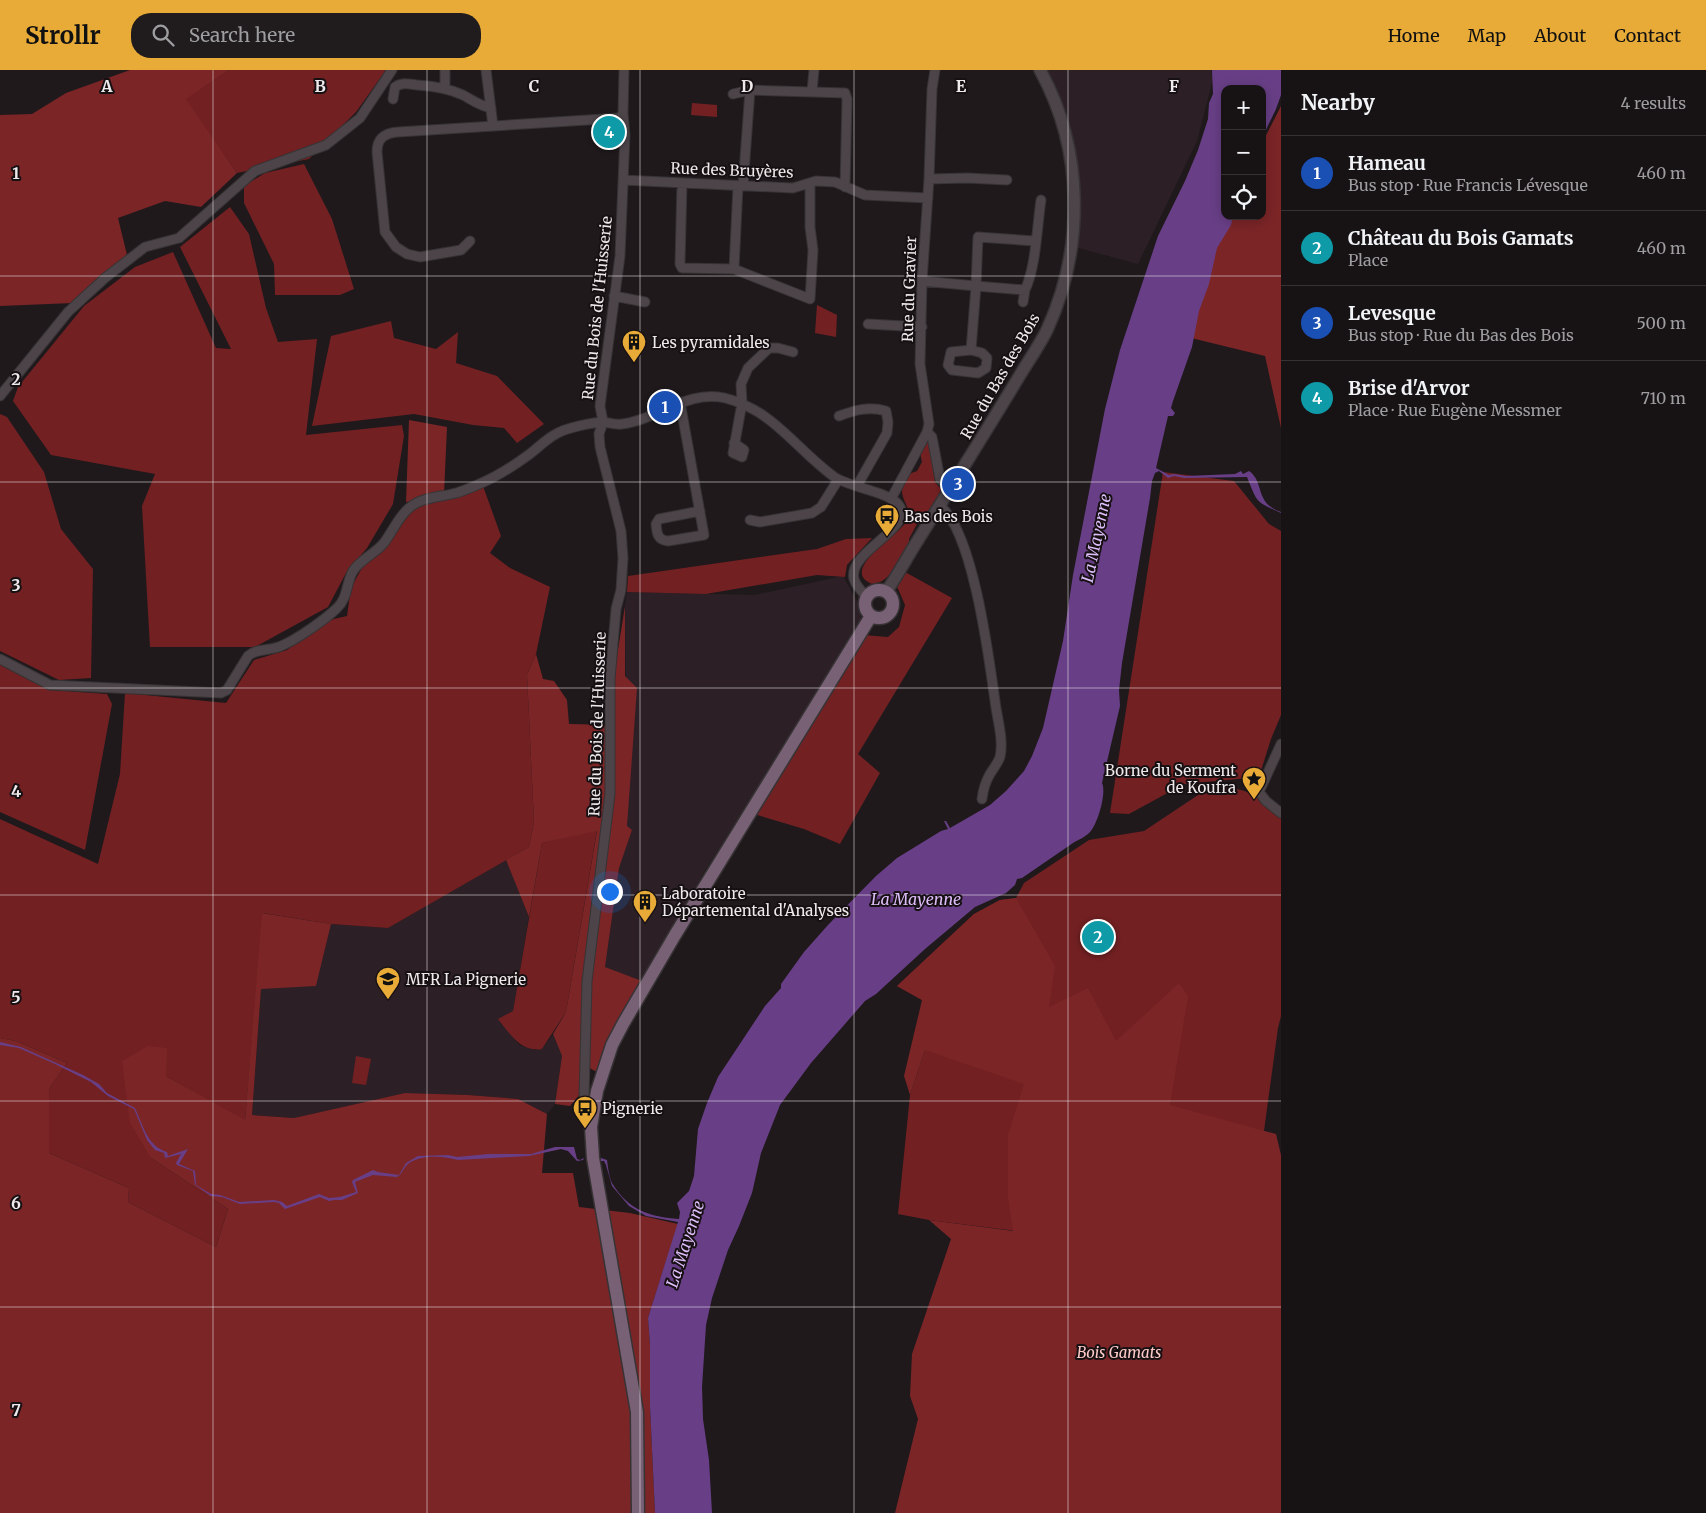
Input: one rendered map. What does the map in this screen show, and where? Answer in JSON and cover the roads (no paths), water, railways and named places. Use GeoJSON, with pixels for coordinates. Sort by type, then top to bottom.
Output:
{"type":"FeatureCollection","features":[{"type":"Feature","properties":{"kind":"main road"},"geometry":{"type":"LineString","coordinates":[[882,590],[886,592],[890,594],[894,603],[892,612],[884,618],[871,616],[866,609],[865,601],[867,597],[873,591],[882,590]]}},
{"type":"Feature","properties":{"kind":"main road"},"geometry":{"type":"LineString","coordinates":[[638,1513],[637,1412],[594,1167],[592,1142],[593,1110],[604,1066],[623,1024],[675,935],[871,616]]}},
{"type":"Feature","properties":{"kind":"street"},"geometry":{"type":"LineString","coordinates":[[0,396],[68,312],[105,278],[145,247],[179,238],[255,171],[326,145],[360,118],[392,70]]}},
{"type":"Feature","properties":{"kind":"street"},"geometry":{"type":"LineString","coordinates":[[445,70],[445,88]]}},
{"type":"Feature","properties":{"kind":"street"},"geometry":{"type":"LineString","coordinates":[[486,70],[493,126]]}},
{"type":"Feature","properties":{"kind":"street","name":"Rue du Bois de l'Huisserie"},"geometry":{"type":"LineString","coordinates":[[593,1110],[584,1100],[587,981],[610,794],[610,679],[616,609],[622,590],[623,558],[621,531],[600,447],[600,434],[603,422],[600,406],[620,256],[625,134],[623,114],[624,70]]}},
{"type":"Feature","properties":{"kind":"street"},"geometry":{"type":"LineString","coordinates":[[812,91],[814,70]]}},
{"type":"Feature","properties":{"kind":"street","name":"Rue du Gravier"},"geometry":{"type":"LineString","coordinates":[[935,70],[932,89],[929,179],[922,281],[920,364],[928,415],[928,432],[932,437],[940,480],[950,489]]}},
{"type":"Feature","properties":{"kind":"street","name":"Rue du Bas des Bois"},"geometry":{"type":"LineString","coordinates":[[886,592],[1043,336],[1061,292],[1070,258],[1075,212],[1074,194],[1069,147],[1058,107],[1040,70]]}},
{"type":"Feature","properties":{"kind":"street"},"geometry":{"type":"LineString","coordinates":[[393,99],[395,87],[402,84],[445,88],[482,106],[491,108]]}},
{"type":"Feature","properties":{"kind":"street"},"geometry":{"type":"LineString","coordinates":[[734,269],[750,90]]}},
{"type":"Feature","properties":{"kind":"street"},"geometry":{"type":"LineString","coordinates":[[733,94],[750,90],[845,93],[845,187]]}},
{"type":"Feature","properties":{"kind":"street"},"geometry":{"type":"LineString","coordinates":[[470,241],[461,250],[420,257],[408,254],[396,247],[385,232],[377,147],[383,136],[391,133],[619,118],[623,114]]}},
{"type":"Feature","properties":{"kind":"street"},"geometry":{"type":"LineString","coordinates":[[929,179],[1007,180]]}},
{"type":"Feature","properties":{"kind":"street","name":"Rue des Bruyères"},"geometry":{"type":"LineString","coordinates":[[623,180],[793,188],[816,181],[835,182],[865,195],[928,198]]}},
{"type":"Feature","properties":{"kind":"street"},"geometry":{"type":"LineString","coordinates":[[682,183],[680,264],[682,268],[734,269],[810,299],[812,250],[810,183]]}},
{"type":"Feature","properties":{"kind":"street"},"geometry":{"type":"LineString","coordinates":[[1023,302],[1025,290],[1029,283],[1041,200]]}},
{"type":"Feature","properties":{"kind":"street"},"geometry":{"type":"LineString","coordinates":[[971,350],[978,237],[1036,242]]}},
{"type":"Feature","properties":{"kind":"street"},"geometry":{"type":"LineString","coordinates":[[922,281],[1025,290]]}},
{"type":"Feature","properties":{"kind":"street"},"geometry":{"type":"LineString","coordinates":[[614,296],[645,302]]}},
{"type":"Feature","properties":{"kind":"street"},"geometry":{"type":"LineString","coordinates":[[868,324],[922,327]]}},
{"type":"Feature","properties":{"kind":"street"},"geometry":{"type":"LineString","coordinates":[[734,443],[742,403],[741,384],[748,368],[769,348],[793,352]]}},
{"type":"Feature","properties":{"kind":"street"},"geometry":{"type":"LineString","coordinates":[[0,659],[50,685],[221,693],[227,690],[248,656],[252,653],[280,647],[295,639],[337,609],[343,601],[353,571],[383,545],[408,508],[424,500],[458,493],[477,485],[528,456],[558,432],[603,422],[620,424],[640,420],[680,402],[712,396],[742,403],[767,417],[817,464],[838,480],[891,499],[898,504],[902,514],[898,523],[855,566],[854,579],[858,588],[867,597]]}},
{"type":"Feature","properties":{"kind":"street"},"geometry":{"type":"LineString","coordinates":[[680,402],[700,512],[704,535],[668,542],[662,541],[657,534],[656,524],[659,519],[700,512]]}},
{"type":"Feature","properties":{"kind":"street"},"geometry":{"type":"LineString","coordinates":[[839,416],[856,410],[874,408],[886,412],[888,422],[887,433],[857,486]]}},
{"type":"Feature","properties":{"kind":"street"},"geometry":{"type":"LineString","coordinates":[[891,499],[928,432]]}},
{"type":"Feature","properties":{"kind":"street"},"geometry":{"type":"LineString","coordinates":[[750,520],[760,522],[812,513],[821,507],[838,480]]}},
{"type":"Feature","properties":{"kind":"street"},"geometry":{"type":"LineString","coordinates":[[940,506],[950,518],[966,553],[974,581],[990,660],[1000,740],[1000,758],[989,775],[982,799]]}},
{"type":"Feature","properties":{"kind":"street"},"geometry":{"type":"LineString","coordinates":[[1281,744],[1259,792],[1266,801],[1281,813]]}},
{"type":"Feature","properties":{"kind":"water","name":"La Mayenne"},"geometry":{"type":"Polygon","coordinates":[[[1212,70],[1281,70],[1281,95],[1266,130],[1266,85],[1221,85],[1221,220],[1232,220],[1217,248],[1209,284],[1199,311],[1192,347],[1171,408],[1175,413],[1173,416],[1168,416],[1156,468],[1169,475],[1186,476],[1235,474],[1241,471],[1243,474],[1249,471],[1257,481],[1263,498],[1281,513],[1258,501],[1247,477],[1184,478],[1174,476],[1168,478],[1159,471],[1155,473],[1152,481],[1122,663],[1119,690],[1120,706],[1102,783],[1102,801],[1095,824],[1086,836],[1022,878],[1017,879],[1015,885],[1006,893],[975,907],[876,994],[865,1001],[811,1063],[780,1105],[761,1153],[752,1193],[728,1250],[712,1298],[706,1325],[702,1387],[703,1419],[709,1460],[712,1513],[655,1513],[648,1318],[678,1222],[646,1216],[629,1206],[612,1186],[606,1165],[604,1161],[600,1161],[601,1158],[607,1160],[612,1183],[625,1200],[649,1214],[679,1219],[680,1212],[677,1203],[689,1191],[694,1176],[698,1129],[718,1077],[765,1006],[781,988],[781,984],[804,952],[876,876],[897,858],[941,831],[948,829],[944,821],[946,821],[950,828],[990,805],[1024,771],[1043,728],[1063,641],[1073,575],[1105,409],[1120,350],[1158,236],[1198,150],[1208,119],[1209,103],[1213,94],[1212,70]]]}},
{"type":"Feature","properties":{"kind":"water"},"geometry":{"type":"Polygon","coordinates":[[[0,1042],[21,1047],[83,1075],[99,1084],[107,1093],[135,1108],[150,1140],[160,1149],[167,1152],[168,1156],[188,1149],[179,1164],[195,1171],[196,1185],[211,1194],[220,1195],[239,1202],[274,1200],[282,1202],[287,1206],[319,1194],[329,1198],[356,1192],[353,1180],[373,1170],[399,1175],[397,1177],[373,1175],[355,1182],[358,1193],[342,1200],[329,1201],[320,1197],[285,1209],[279,1203],[274,1202],[240,1204],[222,1197],[211,1196],[195,1185],[193,1171],[177,1165],[176,1163],[181,1154],[165,1158],[164,1153],[155,1150],[147,1140],[134,1109],[108,1096],[91,1082],[19,1048],[0,1045],[0,1042]]]}},
{"type":"Feature","properties":{"kind":"water"},"geometry":{"type":"Polygon","coordinates":[[[555,1147],[574,1147],[577,1159],[584,1158],[583,1160],[577,1161],[568,1151],[561,1149],[529,1156],[458,1160],[438,1157],[424,1158],[412,1161],[399,1175],[406,1163],[418,1156],[448,1155],[457,1157],[488,1154],[531,1154],[555,1147]]]}},
{"type":"Feature","properties":{"kind":"place","name":"Brise d'Arvor"},"geometry":{"type":"Point","coordinates":[609,132]}},
{"type":"Feature","properties":{"kind":"place","name":"Les pyramidales"},"geometry":{"type":"Point","coordinates":[634,363]}},
{"type":"Feature","properties":{"kind":"place","name":"Hameau"},"geometry":{"type":"Point","coordinates":[665,407]}},
{"type":"Feature","properties":{"kind":"place","name":"Levesque"},"geometry":{"type":"Point","coordinates":[958,484]}},
{"type":"Feature","properties":{"kind":"place","name":"Bas des Bois"},"geometry":{"type":"Point","coordinates":[887,537]}},
{"type":"Feature","properties":{"kind":"place","name":"Borne du Serment de Koufra"},"geometry":{"type":"Point","coordinates":[1254,800]}},
{"type":"Feature","properties":{"kind":"place","name":"Laboratoire Départemental d'Analyses"},"geometry":{"type":"Point","coordinates":[645,923]}},
{"type":"Feature","properties":{"kind":"place","name":"Château du Bois Gamats"},"geometry":{"type":"Point","coordinates":[1098,937]}},
{"type":"Feature","properties":{"kind":"place","name":"MFR La Pignerie"},"geometry":{"type":"Point","coordinates":[388,1000]}},
{"type":"Feature","properties":{"kind":"place","name":"Pignerie"},"geometry":{"type":"Point","coordinates":[585,1129]}},
{"type":"Feature","properties":{"kind":"park label","name":"Bois Gamats"},"geometry":{"type":"Point","coordinates":[1119,1352]}}]}
